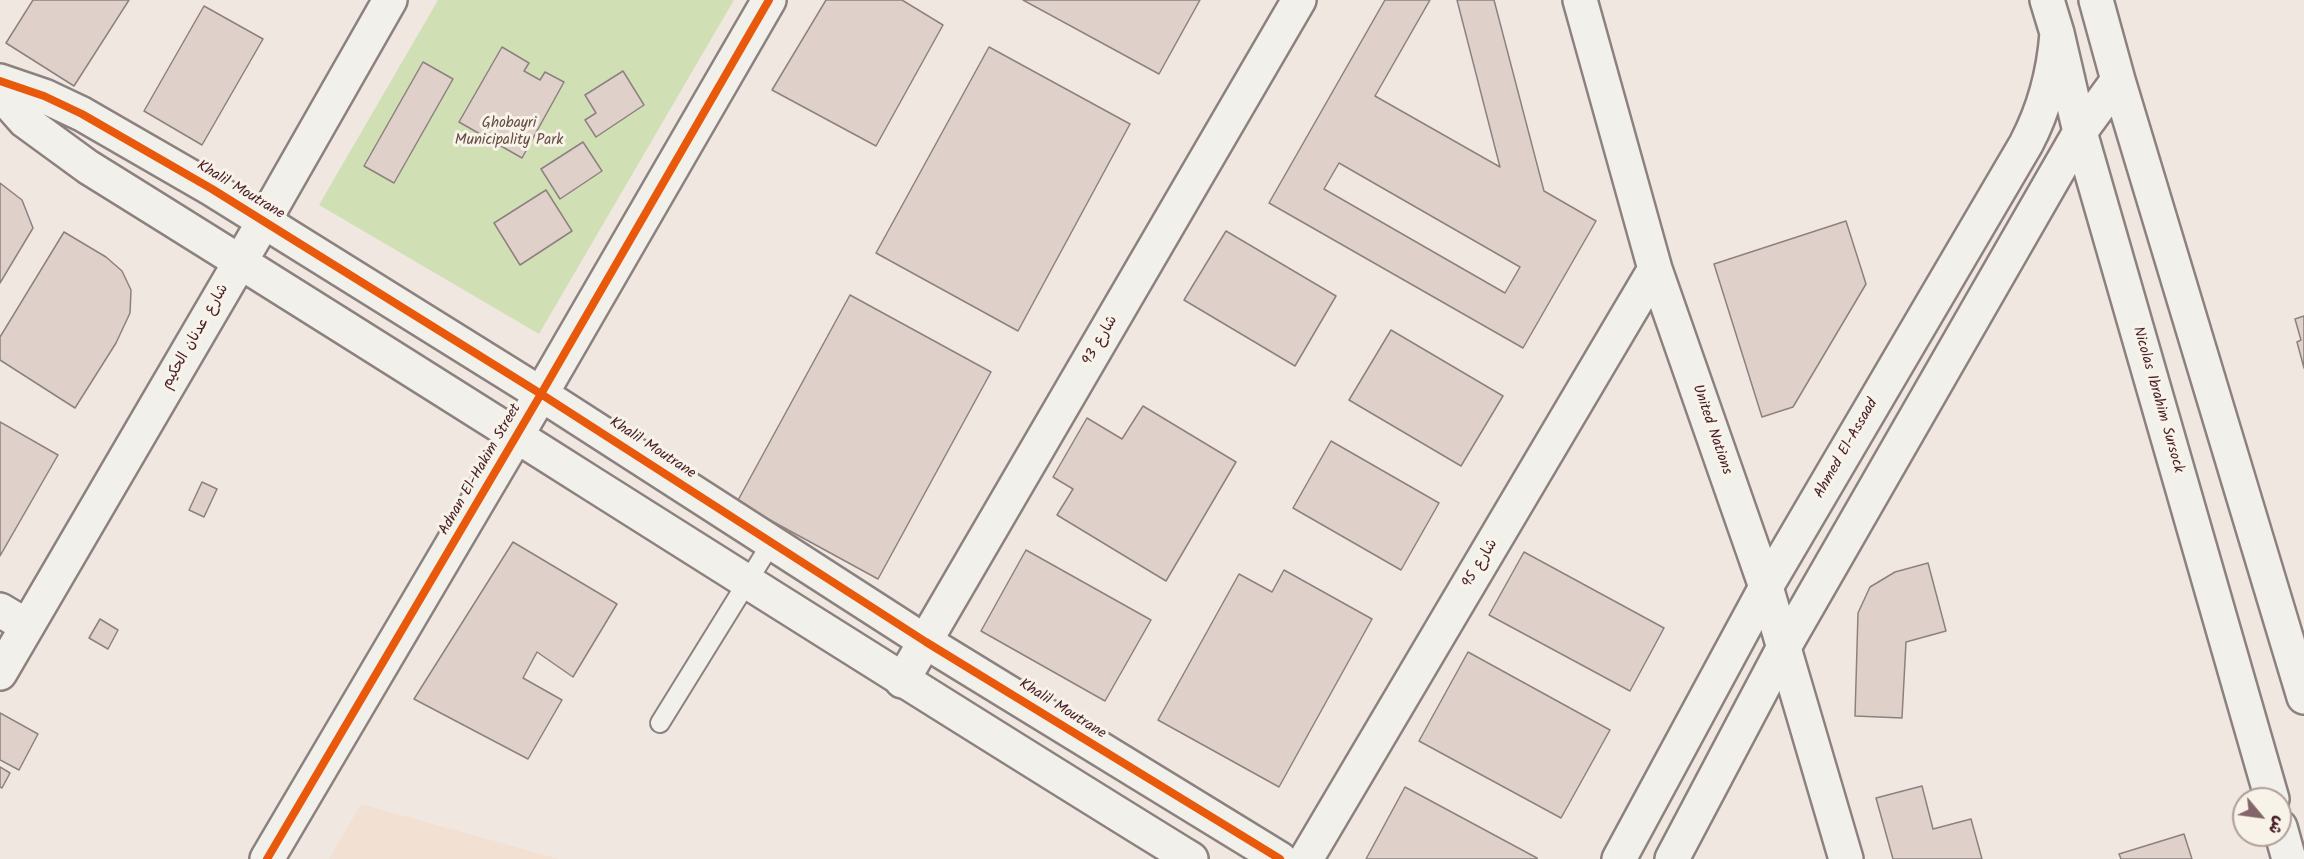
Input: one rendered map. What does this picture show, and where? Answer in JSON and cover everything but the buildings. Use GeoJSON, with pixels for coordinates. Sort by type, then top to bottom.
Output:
{"type":"FeatureCollection","features":[{"type":"Feature","properties":{"kind":"street","name":"شارع عدنان الحكيم"},"geometry":{"type":"LineString","coordinates":[[0,673],[14,618],[240,262],[390,0]]}},
{"type":"Feature","properties":{"kind":"street","name":"Adnan El-Hakim Street"},"geometry":{"type":"LineString","coordinates":[[267,859],[541,394],[769,0]]}},
{"type":"Feature","properties":{"kind":"street","name":"شارع 93"},"geometry":{"type":"LineString","coordinates":[[902,681],[1299,0]]}},
{"type":"Feature","properties":{"kind":"street","name":"United Nations"},"geometry":{"type":"LineString","coordinates":[[1580,0],[1655,269],[1766,587],[1846,859]]}},
{"type":"Feature","properties":{"kind":"street","name":"Nicolas Ibrahim Sursock"},"geometry":{"type":"LineString","coordinates":[[2047,0],[2080,132],[2269,787]]}},
{"type":"Feature","properties":{"kind":"street"},"geometry":{"type":"LineString","coordinates":[[2097,0],[2118,80],[2304,697]]}},
{"type":"Feature","properties":{"kind":"street","name":"Ahmed El-Assaad"},"geometry":{"type":"LineString","coordinates":[[1619,859],[1766,587],[2026,144],[2048,93],[2057,33]]}},
{"type":"Feature","properties":{"kind":"street"},"geometry":{"type":"LineString","coordinates":[[1672,859],[1784,647],[2080,132],[2118,80]]}},
{"type":"Feature","properties":{"kind":"street","name":"Khalil Moutrane"},"geometry":{"type":"LineString","coordinates":[[0,81],[44,96],[82,114],[264,221],[541,394],[926,642],[1280,859]]}},
{"type":"Feature","properties":{"kind":"street"},"geometry":{"type":"LineString","coordinates":[[0,93],[24,121],[79,161],[517,435],[902,681],[1191,859]]}},
{"type":"Feature","properties":{"kind":"street","name":"شارع 95"},"geometry":{"type":"LineString","coordinates":[[1306,859],[1655,269]]}},
{"type":"Feature","properties":{"kind":"lane"},"geometry":{"type":"LineString","coordinates":[[660,723],[772,542]]}},
{"type":"Feature","properties":{"kind":"shaded area"},"geometry":{"type":"Polygon","coordinates":[[[361,804],[559,859],[329,859],[361,804]]]}},
{"type":"Feature","properties":{"kind":"green space","name":"Ghobayri Municipality Park"},"geometry":{"type":"Polygon","coordinates":[[[438,0],[734,0],[539,334],[319,205],[438,0]]]}},
{"type":"Feature","properties":{"kind":"cycle path"},"geometry":{"type":"LineString","coordinates":[[267,859],[541,394],[769,0]]}},
{"type":"Feature","properties":{"kind":"cycle path"},"geometry":{"type":"LineString","coordinates":[[0,81],[44,96],[82,114],[212,189],[541,394],[926,642],[1280,859]]}}]}
